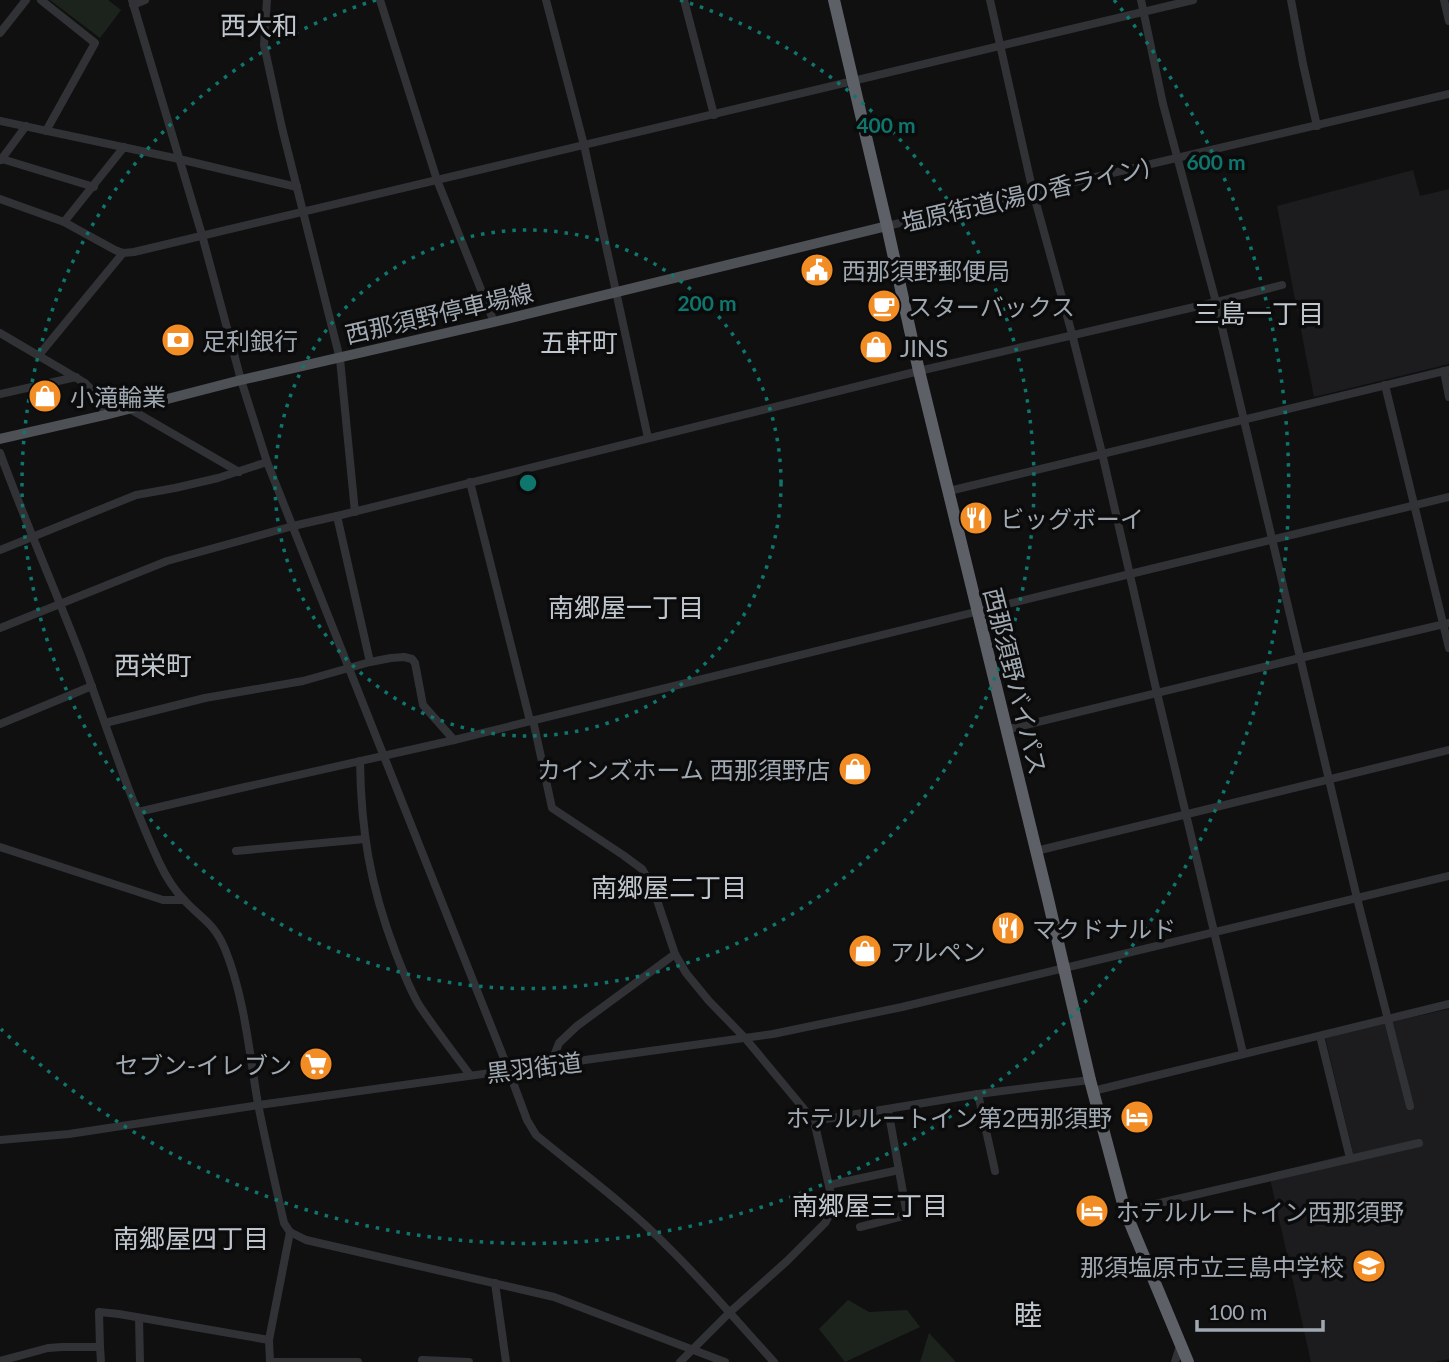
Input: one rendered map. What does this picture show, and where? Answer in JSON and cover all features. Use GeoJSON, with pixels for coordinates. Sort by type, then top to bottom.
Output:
{"type":"FeatureCollection","features":[{"type":"Feature","properties":{"kind":"highway","name":"西那須野バイパス"},"geometry":{"type":"LineString","coordinates":[[834,0],[919,371],[1091,1085],[1125,1211],[1188,1362]]}},
{"type":"Feature","properties":{"kind":"main road","name":"西那須野停車場線"},"geometry":{"type":"LineString","coordinates":[[0,439],[887,226]]}},
{"type":"Feature","properties":{"kind":"street"},"geometry":{"type":"LineString","coordinates":[[0,33],[26,0]]}},
{"type":"Feature","properties":{"kind":"street"},"geometry":{"type":"LineString","coordinates":[[41,0],[95,43],[46,131]]}},
{"type":"Feature","properties":{"kind":"street"},"geometry":{"type":"LineString","coordinates":[[145,0],[132,3],[267,462],[527,1120],[536,1135],[626,1208],[669,1247],[774,1362]]}},
{"type":"Feature","properties":{"kind":"street"},"geometry":{"type":"LineString","coordinates":[[267,0],[264,45],[340,359],[355,512]]}},
{"type":"Feature","properties":{"kind":"street"},"geometry":{"type":"LineString","coordinates":[[380,0],[437,180],[494,322]]}},
{"type":"Feature","properties":{"kind":"street"},"geometry":{"type":"LineString","coordinates":[[546,0],[584,145],[648,438]]}},
{"type":"Feature","properties":{"kind":"street"},"geometry":{"type":"LineString","coordinates":[[684,0],[714,115]]}},
{"type":"Feature","properties":{"kind":"street"},"geometry":{"type":"LineString","coordinates":[[990,0],[1033,192],[1102,453],[1243,1053]]}},
{"type":"Feature","properties":{"kind":"street"},"geometry":{"type":"LineString","coordinates":[[1141,0],[1163,104],[1216,302],[1357,898],[1410,1107]]}},
{"type":"Feature","properties":{"kind":"street"},"geometry":{"type":"LineString","coordinates":[[0,199],[64,222],[123,253],[145,250],[1193,0]]}},
{"type":"Feature","properties":{"kind":"street"},"geometry":{"type":"LineString","coordinates":[[1291,0],[1317,126]]}},
{"type":"Feature","properties":{"kind":"street"},"geometry":{"type":"LineString","coordinates":[[1444,0],[1449,21]]}},
{"type":"Feature","properties":{"kind":"street","name":"塩原街道(湯の香ライン)"},"geometry":{"type":"LineString","coordinates":[[887,226],[1449,94]]}},
{"type":"Feature","properties":{"kind":"street"},"geometry":{"type":"LineString","coordinates":[[0,121],[297,187]]}},
{"type":"Feature","properties":{"kind":"street"},"geometry":{"type":"LineString","coordinates":[[26,126],[1,160],[94,187]]}},
{"type":"Feature","properties":{"kind":"street"},"geometry":{"type":"LineString","coordinates":[[64,222],[124,147]]}},
{"type":"Feature","properties":{"kind":"street"},"geometry":{"type":"LineString","coordinates":[[39,355],[123,253]]}},
{"type":"Feature","properties":{"kind":"street"},"geometry":{"type":"LineString","coordinates":[[0,628],[167,561],[293,526],[919,371],[1282,285]]}},
{"type":"Feature","properties":{"kind":"street"},"geometry":{"type":"LineString","coordinates":[[0,333],[86,383],[97,395],[105,415]]}},
{"type":"Feature","properties":{"kind":"street"},"geometry":{"type":"LineString","coordinates":[[948,491],[1446,370],[1449,397]]}},
{"type":"Feature","properties":{"kind":"street"},"geometry":{"type":"LineString","coordinates":[[0,394],[76,377]]}},
{"type":"Feature","properties":{"kind":"street"},"geometry":{"type":"LineString","coordinates":[[1385,385],[1446,624],[1449,648]]}},
{"type":"Feature","properties":{"kind":"street"},"geometry":{"type":"LineString","coordinates":[[130,409],[239,472]]}},
{"type":"Feature","properties":{"kind":"street"},"geometry":{"type":"LineString","coordinates":[[0,453],[61,604],[159,864],[184,900],[216,931],[225,948],[242,1005],[258,1105],[284,1223],[290,1232],[306,1240],[570,1302],[725,1362]]}},
{"type":"Feature","properties":{"kind":"street"},"geometry":{"type":"LineString","coordinates":[[0,550],[136,495],[239,472],[267,462]]}},
{"type":"Feature","properties":{"kind":"street"},"geometry":{"type":"LineString","coordinates":[[470,482],[552,808],[642,869],[652,885],[674,954],[686,972],[814,1121],[833,1203],[825,1223],[680,1362]]}},
{"type":"Feature","properties":{"kind":"street"},"geometry":{"type":"LineString","coordinates":[[138,812],[384,757],[1449,497]]}},
{"type":"Feature","properties":{"kind":"street"},"geometry":{"type":"LineString","coordinates":[[337,516],[370,662]]}},
{"type":"Feature","properties":{"kind":"street"},"geometry":{"type":"LineString","coordinates":[[1006,730],[1446,624]]}},
{"type":"Feature","properties":{"kind":"street"},"geometry":{"type":"LineString","coordinates":[[105,723],[205,698],[303,681],[370,662],[404,657],[415,663],[423,705],[454,740]]}},
{"type":"Feature","properties":{"kind":"street"},"geometry":{"type":"LineString","coordinates":[[0,724],[92,686]]}},
{"type":"Feature","properties":{"kind":"street"},"geometry":{"type":"LineString","coordinates":[[1035,851],[1449,750]]}},
{"type":"Feature","properties":{"kind":"street"},"geometry":{"type":"LineString","coordinates":[[360,761],[365,839],[383,921],[418,1004],[470,1075]]}},
{"type":"Feature","properties":{"kind":"street"},"geometry":{"type":"LineString","coordinates":[[236,851],[365,839]]}},
{"type":"Feature","properties":{"kind":"street"},"geometry":{"type":"LineString","coordinates":[[0,848],[163,900],[184,900]]}},
{"type":"Feature","properties":{"kind":"street","name":"黒羽街道"},"geometry":{"type":"LineString","coordinates":[[0,1140],[69,1134],[258,1105],[773,1034],[902,1007],[1449,876]]}},
{"type":"Feature","properties":{"kind":"street"},"geometry":{"type":"LineString","coordinates":[[550,1066],[558,1043],[674,954]]}},
{"type":"Feature","properties":{"kind":"street"},"geometry":{"type":"LineString","coordinates":[[814,1121],[978,1094],[1091,1085],[1320,1036],[1449,1004]]}},
{"type":"Feature","properties":{"kind":"street"},"geometry":{"type":"LineString","coordinates":[[1320,1036],[1350,1158]]}},
{"type":"Feature","properties":{"kind":"street"},"geometry":{"type":"LineString","coordinates":[[978,1094],[995,1171]]}},
{"type":"Feature","properties":{"kind":"street"},"geometry":{"type":"LineString","coordinates":[[860,1227],[907,1215],[888,1109]]}},
{"type":"Feature","properties":{"kind":"street"},"geometry":{"type":"LineString","coordinates":[[1125,1211],[1419,1143]]}},
{"type":"Feature","properties":{"kind":"street"},"geometry":{"type":"LineString","coordinates":[[829,1185],[899,1170]]}},
{"type":"Feature","properties":{"kind":"street"},"geometry":{"type":"LineString","coordinates":[[290,1232],[269,1340],[270,1362],[358,1362]]}},
{"type":"Feature","properties":{"kind":"street"},"geometry":{"type":"LineString","coordinates":[[495,1283],[506,1362]]}},
{"type":"Feature","properties":{"kind":"street"},"geometry":{"type":"LineString","coordinates":[[101,1362],[99,1312],[269,1340]]}},
{"type":"Feature","properties":{"kind":"street"},"geometry":{"type":"LineString","coordinates":[[139,1318],[141,1362]]}},
{"type":"Feature","properties":{"kind":"street"},"geometry":{"type":"LineString","coordinates":[[1175,1362],[1180,1346]]}},
{"type":"Feature","properties":{"kind":"street"},"geometry":{"type":"LineString","coordinates":[[0,1361],[48,1348],[100,1347]]}},
{"type":"Feature","properties":{"kind":"street"},"geometry":{"type":"LineString","coordinates":[[422,1360],[469,1362]]}},
{"type":"Feature","properties":{"kind":"shaded area"},"geometry":{"type":"Polygon","coordinates":[[[50,0],[108,0],[121,10],[100,38],[50,0]]]}},
{"type":"Feature","properties":{"kind":"shaded area"},"geometry":{"type":"Polygon","coordinates":[[[1413,170],[1420,196],[1449,189],[1449,364],[1314,397],[1277,206],[1413,170]]]}},
{"type":"Feature","properties":{"kind":"shaded area","name":"那須塩原市立三島中学校"},"geometry":{"type":"Polygon","coordinates":[[[1449,1009],[1449,1359],[1435,1362],[1311,1362],[1269,1174],[1353,1153],[1325,1037],[1449,1009]]]}},
{"type":"Feature","properties":{"kind":"shaded area"},"geometry":{"type":"Polygon","coordinates":[[[848,1300],[869,1312],[907,1310],[920,1327],[845,1362],[819,1329],[848,1300]]]}},
{"type":"Feature","properties":{"kind":"shaded area"},"geometry":{"type":"Polygon","coordinates":[[[929,1333],[955,1361],[955,1362],[920,1362],[929,1333]]]}},
{"type":"Feature","properties":{"kind":"place","name":"西那須野郵便局"},"geometry":{"type":"Point","coordinates":[817,270]}},
{"type":"Feature","properties":{"kind":"place","name":"スターバックス"},"geometry":{"type":"Point","coordinates":[884,306]}},
{"type":"Feature","properties":{"kind":"place","name":"足利銀行"},"geometry":{"type":"Point","coordinates":[178,340]}},
{"type":"Feature","properties":{"kind":"place","name":"JINS"},"geometry":{"type":"Point","coordinates":[876,347]}},
{"type":"Feature","properties":{"kind":"place","name":"小滝輪業"},"geometry":{"type":"Point","coordinates":[45,396]}},
{"type":"Feature","properties":{"kind":"place","name":"ビッグボーイ"},"geometry":{"type":"Point","coordinates":[976,518]}},
{"type":"Feature","properties":{"kind":"place","name":"カインズホーム 西那須野店"},"geometry":{"type":"Point","coordinates":[855,769]}},
{"type":"Feature","properties":{"kind":"place","name":"マクドナルド"},"geometry":{"type":"Point","coordinates":[1008,928]}},
{"type":"Feature","properties":{"kind":"place","name":"アルペン"},"geometry":{"type":"Point","coordinates":[865,951]}},
{"type":"Feature","properties":{"kind":"place","name":"セブン-イレブン"},"geometry":{"type":"Point","coordinates":[316,1064]}},
{"type":"Feature","properties":{"kind":"place","name":"ホテルルートイン第2西那須野"},"geometry":{"type":"Point","coordinates":[1137,1117]}},
{"type":"Feature","properties":{"kind":"place","name":"ホテルルートイン西那須野"},"geometry":{"type":"Point","coordinates":[1092,1211]}},
{"type":"Feature","properties":{"kind":"place","name":"那須塩原市立三島中学校"},"geometry":{"type":"Point","coordinates":[1369,1266]}},
{"type":"Feature","properties":{"kind":"district","name":"西大和"},"geometry":{"type":"Point","coordinates":[259,25]}},
{"type":"Feature","properties":{"kind":"district","name":"三島一丁目"},"geometry":{"type":"Point","coordinates":[1259,313]}},
{"type":"Feature","properties":{"kind":"district","name":"五軒町"},"geometry":{"type":"Point","coordinates":[579,342]}},
{"type":"Feature","properties":{"kind":"district","name":"南郷屋一丁目"},"geometry":{"type":"Point","coordinates":[626,607]}},
{"type":"Feature","properties":{"kind":"district","name":"西栄町"},"geometry":{"type":"Point","coordinates":[153,665]}},
{"type":"Feature","properties":{"kind":"district","name":"南郷屋二丁目"},"geometry":{"type":"Point","coordinates":[669,887]}},
{"type":"Feature","properties":{"kind":"district","name":"南郷屋三丁目"},"geometry":{"type":"Point","coordinates":[870,1205]}},
{"type":"Feature","properties":{"kind":"district","name":"南郷屋四丁目"},"geometry":{"type":"Point","coordinates":[191,1238]}},
{"type":"Feature","properties":{"kind":"district","name":"睦"},"geometry":{"type":"Point","coordinates":[1028,1314]}}]}
